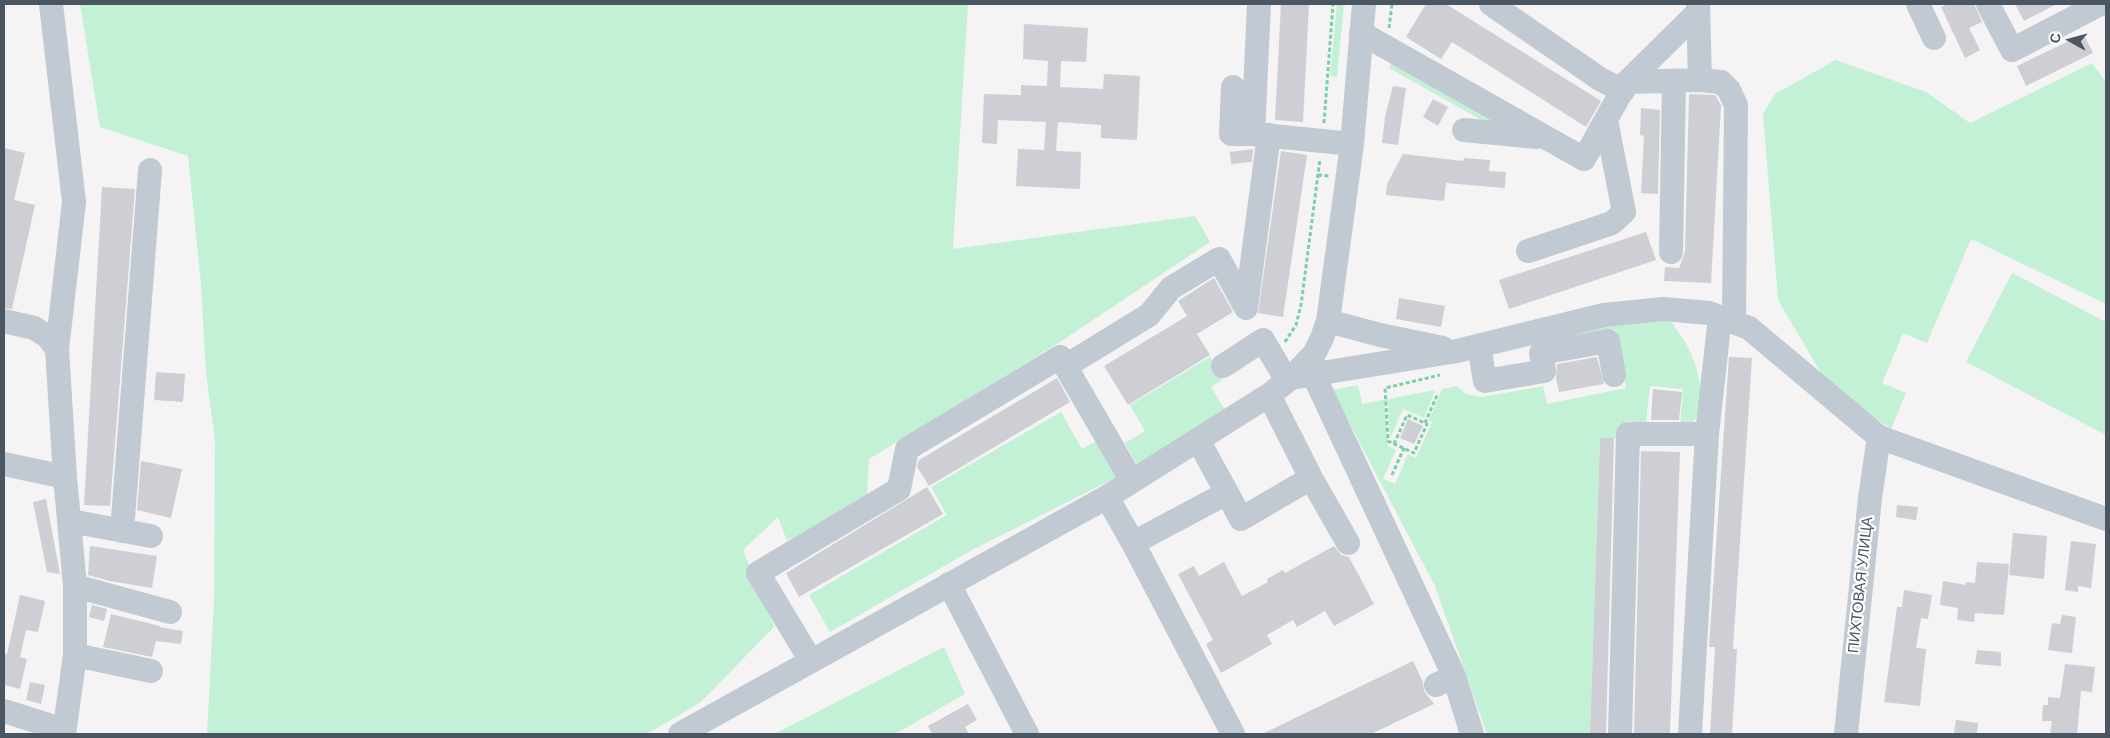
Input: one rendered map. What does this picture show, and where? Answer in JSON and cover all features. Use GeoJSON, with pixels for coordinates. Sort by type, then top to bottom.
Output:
{"type":"FeatureCollection","features":[{"type":"Feature","properties":{"kind":"street"},"geometry":{"type":"LineString","coordinates":[[4,711],[64,732],[75,655],[75,586],[65,477],[57,349],[74,202],[51,4]]}},
{"type":"Feature","properties":{"kind":"street"},"geometry":{"type":"LineString","coordinates":[[1066,366],[1149,315],[1171,288],[1219,259],[1246,308],[1261,134],[1259,4]]}},
{"type":"Feature","properties":{"kind":"street"},"geometry":{"type":"LineString","coordinates":[[680,734],[1107,497],[1290,382],[1314,354],[1328,321],[1352,144],[1364,4]]}},
{"type":"Feature","properties":{"kind":"street"},"geometry":{"type":"LineString","coordinates":[[1491,4],[1600,79],[1625,87],[1674,81],[1700,80],[1721,82],[1730,90],[1736,105],[1727,319],[1707,434],[1690,734]]}},
{"type":"Feature","properties":{"kind":"street"},"geometry":{"type":"LineString","coordinates":[[1918,4],[1934,38]]}},
{"type":"Feature","properties":{"kind":"street"},"geometry":{"type":"LineString","coordinates":[[1988,4],[2012,50],[2100,4]]}},
{"type":"Feature","properties":{"kind":"street"},"geometry":{"type":"LineString","coordinates":[[1362,33],[1584,159],[1625,87],[1698,8]]}},
{"type":"Feature","properties":{"kind":"street"},"geometry":{"type":"LineString","coordinates":[[1698,8],[1700,80]]}},
{"type":"Feature","properties":{"kind":"street"},"geometry":{"type":"LineString","coordinates":[[1671,252],[1674,81]]}},
{"type":"Feature","properties":{"kind":"street"},"geometry":{"type":"LineString","coordinates":[[1233,86],[1231,134],[1261,134],[1352,144]]}},
{"type":"Feature","properties":{"kind":"street"},"geometry":{"type":"LineString","coordinates":[[1528,252],[1612,223],[1624,212],[1606,120]]}},
{"type":"Feature","properties":{"kind":"street"},"geometry":{"type":"LineString","coordinates":[[1464,130],[1546,138]]}},
{"type":"Feature","properties":{"kind":"street"},"geometry":{"type":"LineString","coordinates":[[122,531],[150,170]]}},
{"type":"Feature","properties":{"kind":"street"},"geometry":{"type":"LineString","coordinates":[[1290,382],[1468,349],[1604,315],[1663,309],[1709,313],[1749,328],[1879,437],[2106,519]]}},
{"type":"Feature","properties":{"kind":"street"},"geometry":{"type":"LineString","coordinates":[[4,321],[34,328],[47,336],[57,349]]}},
{"type":"Feature","properties":{"kind":"street"},"geometry":{"type":"LineString","coordinates":[[1328,321],[1380,335],[1468,349]]}},
{"type":"Feature","properties":{"kind":"street"},"geometry":{"type":"LineString","coordinates":[[1223,366],[1263,340],[1290,382],[1472,734]]}},
{"type":"Feature","properties":{"kind":"street"},"geometry":{"type":"LineString","coordinates":[[1468,349],[1485,381],[1544,370],[1541,353],[1608,341],[1614,375]]}},
{"type":"Feature","properties":{"kind":"street"},"geometry":{"type":"LineString","coordinates":[[811,661],[758,573],[900,489],[907,449],[1060,357],[1132,481]]}},
{"type":"Feature","properties":{"kind":"street"},"geometry":{"type":"LineString","coordinates":[[1290,382],[1311,478],[1348,544]]}},
{"type":"Feature","properties":{"kind":"street"},"geometry":{"type":"LineString","coordinates":[[1620,734],[1628,434],[1707,434]]}},
{"type":"Feature","properties":{"kind":"street","name":"ПИХТОВАЯ УЛИЦА"},"geometry":{"type":"LineString","coordinates":[[1846,734],[1870,498],[1879,437]]}},
{"type":"Feature","properties":{"kind":"street"},"geometry":{"type":"LineString","coordinates":[[1198,440],[1240,519],[1311,478]]}},
{"type":"Feature","properties":{"kind":"street"},"geometry":{"type":"LineString","coordinates":[[4,464],[65,477]]}},
{"type":"Feature","properties":{"kind":"street"},"geometry":{"type":"LineString","coordinates":[[1133,543],[1227,493]]}},
{"type":"Feature","properties":{"kind":"street"},"geometry":{"type":"LineString","coordinates":[[1107,497],[1233,734]]}},
{"type":"Feature","properties":{"kind":"street"},"geometry":{"type":"LineString","coordinates":[[70,521],[151,536]]}},
{"type":"Feature","properties":{"kind":"street"},"geometry":{"type":"LineString","coordinates":[[949,584],[1027,734]]}},
{"type":"Feature","properties":{"kind":"street"},"geometry":{"type":"LineString","coordinates":[[75,586],[170,612]]}},
{"type":"Feature","properties":{"kind":"street"},"geometry":{"type":"LineString","coordinates":[[75,655],[151,671]]}},
{"type":"Feature","properties":{"kind":"path"},"geometry":{"type":"LineString","coordinates":[[1271,354],[1291,336],[1296,325],[1322,142],[1333,4]]}},
{"type":"Feature","properties":{"kind":"path"},"geometry":{"type":"LineString","coordinates":[[1394,444],[1407,415],[1428,424],[1414,453],[1404,448],[1394,444],[1388,441],[1385,388],[1442,375]]}},
{"type":"Feature","properties":{"kind":"path"},"geometry":{"type":"LineString","coordinates":[[1425,423],[1438,393]]}},
{"type":"Feature","properties":{"kind":"path"},"geometry":{"type":"LineString","coordinates":[[1392,475],[1404,448]]}},
{"type":"Feature","properties":{"kind":"green space"},"geometry":{"type":"Polygon","coordinates":[[[80,4],[968,4],[953,249],[1195,216],[1210,242],[1060,342],[869,459],[867,498],[787,541],[778,517],[743,550],[774,627],[701,702],[647,734],[207,734],[214,601],[215,441],[206,373],[201,284],[188,156],[100,127],[80,4]]]}},
{"type":"Feature","properties":{"kind":"green space"},"geometry":{"type":"Polygon","coordinates":[[[1337,4],[1344,4],[1337,77],[1330,76],[1337,4]]]}},
{"type":"Feature","properties":{"kind":"green space"},"geometry":{"type":"Polygon","coordinates":[[[1395,57],[1498,116],[1492,126],[1389,68],[1395,57]]]}},
{"type":"Feature","properties":{"kind":"green space"},"geometry":{"type":"Polygon","coordinates":[[[1836,60],[1926,92],[1970,123],[2092,63],[2106,82],[2106,304],[1971,239],[1927,343],[1903,333],[1882,383],[1906,393],[1891,429],[1828,385],[1778,300],[1763,114],[1775,94],[1836,60]]]}},
{"type":"Feature","properties":{"kind":"green space"},"geometry":{"type":"Polygon","coordinates":[[[2012,273],[2106,322],[2106,435],[1966,362],[2012,273]]]}},
{"type":"Feature","properties":{"kind":"green space"},"geometry":{"type":"Polygon","coordinates":[[[1624,318],[1671,321],[1687,345],[1696,366],[1703,397],[1701,413],[1690,425],[1680,426],[1683,389],[1650,386],[1646,423],[1625,421],[1623,438],[1600,438],[1590,734],[1487,734],[1435,586],[1332,390],[1358,385],[1362,404],[1435,390],[1424,418],[1403,409],[1390,439],[1388,402],[1384,402],[1388,446],[1396,450],[1383,479],[1395,484],[1408,454],[1416,458],[1432,422],[1429,420],[1442,389],[1457,386],[1466,394],[1482,397],[1543,386],[1547,404],[1626,388],[1615,330],[1556,341],[1554,334],[1624,318]]]}},
{"type":"Feature","properties":{"kind":"green space"},"geometry":{"type":"Polygon","coordinates":[[[1210,357],[1223,379],[1211,387],[1225,410],[1137,464],[1125,443],[1145,431],[1130,405],[1210,357]]]}},
{"type":"Feature","properties":{"kind":"green space"},"geometry":{"type":"Polygon","coordinates":[[[1061,412],[1082,449],[1102,438],[1117,474],[1115,478],[970,551],[830,632],[809,595],[947,515],[931,487],[1061,412]]]}},
{"type":"Feature","properties":{"kind":"green space"},"geometry":{"type":"Polygon","coordinates":[[[944,647],[965,694],[895,734],[774,734],[944,647]]]}},
{"type":"Feature","properties":{"kind":"building"},"geometry":{"type":"Polygon","coordinates":[[[1281,4],[1309,4],[1303,122],[1275,120],[1281,4]]]}},
{"type":"Feature","properties":{"kind":"building"},"geometry":{"type":"Polygon","coordinates":[[[1426,4],[1446,4],[1601,101],[1586,127],[1452,42],[1441,59],[1406,37],[1426,4]]]}},
{"type":"Feature","properties":{"kind":"building"},"geometry":{"type":"Polygon","coordinates":[[[1948,4],[1974,4],[1982,22],[1969,28],[1980,50],[1965,58],[1941,7],[1948,4]]]}},
{"type":"Feature","properties":{"kind":"building"},"geometry":{"type":"Polygon","coordinates":[[[2015,4],[2057,4],[2024,21],[2015,4]]]}},
{"type":"Feature","properties":{"kind":"building"},"geometry":{"type":"Polygon","coordinates":[[[1024,24],[1088,28],[1086,62],[1061,61],[1060,87],[1103,89],[1104,74],[1140,76],[1137,140],[1101,138],[1101,125],[1058,122],[1056,151],[1081,152],[1080,189],[1016,186],[1018,149],[1044,150],[1046,122],[998,120],[997,144],[982,143],[984,94],[1021,95],[1021,85],[1047,86],[1048,61],[1023,59],[1024,24]]]}},
{"type":"Feature","properties":{"kind":"building"},"geometry":{"type":"Polygon","coordinates":[[[2085,37],[2093,53],[2026,86],[2017,66],[2073,39],[2074,42],[2085,37]]]}},
{"type":"Feature","properties":{"kind":"building"},"geometry":{"type":"Polygon","coordinates":[[[1393,86],[1406,88],[1398,145],[1382,143],[1385,117],[1393,86]]]}},
{"type":"Feature","properties":{"kind":"building"},"geometry":{"type":"Polygon","coordinates":[[[1689,94],[1715,95],[1721,105],[1711,283],[1664,281],[1665,267],[1679,268],[1685,252],[1689,94]]]}},
{"type":"Feature","properties":{"kind":"building"},"geometry":{"type":"Polygon","coordinates":[[[1433,99],[1448,107],[1438,126],[1423,117],[1433,99]]]}},
{"type":"Feature","properties":{"kind":"building"},"geometry":{"type":"Polygon","coordinates":[[[1641,108],[1660,110],[1658,194],[1641,193],[1644,136],[1640,135],[1641,108]]]}},
{"type":"Feature","properties":{"kind":"building"},"geometry":{"type":"Polygon","coordinates":[[[4,148],[25,153],[14,200],[35,205],[12,309],[4,308],[4,148]]]}},
{"type":"Feature","properties":{"kind":"building"},"geometry":{"type":"Polygon","coordinates":[[[1253,149],[1252,162],[1231,164],[1230,152],[1253,149]]]}},
{"type":"Feature","properties":{"kind":"building"},"geometry":{"type":"Polygon","coordinates":[[[1281,151],[1307,155],[1283,317],[1258,313],[1281,151]]]}},
{"type":"Feature","properties":{"kind":"building"},"geometry":{"type":"Polygon","coordinates":[[[1403,154],[1463,161],[1464,158],[1490,160],[1489,171],[1506,172],[1505,188],[1446,183],[1444,201],[1386,195],[1387,184],[1403,154]]]}},
{"type":"Feature","properties":{"kind":"building"},"geometry":{"type":"Polygon","coordinates":[[[102,187],[135,189],[110,506],[84,505],[102,187]]]}},
{"type":"Feature","properties":{"kind":"building"},"geometry":{"type":"Polygon","coordinates":[[[1646,232],[1656,260],[1509,309],[1499,280],[1646,232]]]}},
{"type":"Feature","properties":{"kind":"building"},"geometry":{"type":"Polygon","coordinates":[[[1214,278],[1233,312],[1197,334],[1210,355],[1128,405],[1104,366],[1187,316],[1178,301],[1214,278]]]}},
{"type":"Feature","properties":{"kind":"building"},"geometry":{"type":"Polygon","coordinates":[[[1399,298],[1445,306],[1441,327],[1396,319],[1399,298]]]}},
{"type":"Feature","properties":{"kind":"building"},"geometry":{"type":"Polygon","coordinates":[[[1597,357],[1604,384],[1559,392],[1556,378],[1557,364],[1597,357]]]}},
{"type":"Feature","properties":{"kind":"building"},"geometry":{"type":"Polygon","coordinates":[[[1729,357],[1752,358],[1733,649],[1737,649],[1732,734],[1710,734],[1715,647],[1709,647],[1729,357]]]}},
{"type":"Feature","properties":{"kind":"building"},"geometry":{"type":"Polygon","coordinates":[[[156,372],[185,374],[183,402],[154,400],[156,372]]]}},
{"type":"Feature","properties":{"kind":"building"},"geometry":{"type":"Polygon","coordinates":[[[1057,378],[1070,402],[929,486],[917,467],[919,460],[1057,378]]]}},
{"type":"Feature","properties":{"kind":"building"},"geometry":{"type":"Polygon","coordinates":[[[1653,389],[1682,392],[1679,420],[1651,420],[1653,389]]]}},
{"type":"Feature","properties":{"kind":"building"},"geometry":{"type":"Polygon","coordinates":[[[1408,419],[1423,426],[1414,444],[1400,438],[1408,419]]]}},
{"type":"Feature","properties":{"kind":"building"},"geometry":{"type":"Polygon","coordinates":[[[1600,438],[1614,438],[1606,734],[1590,734],[1600,438]]]}},
{"type":"Feature","properties":{"kind":"building"},"geometry":{"type":"Polygon","coordinates":[[[1641,451],[1680,452],[1670,734],[1634,734],[1641,451]]]}},
{"type":"Feature","properties":{"kind":"building"},"geometry":{"type":"Polygon","coordinates":[[[141,461],[182,469],[171,518],[137,510],[141,461]]]}},
{"type":"Feature","properties":{"kind":"building"},"geometry":{"type":"Polygon","coordinates":[[[927,487],[943,514],[799,597],[786,573],[927,487]]]}},
{"type":"Feature","properties":{"kind":"building"},"geometry":{"type":"Polygon","coordinates":[[[46,499],[60,574],[47,572],[33,502],[46,499]]]}},
{"type":"Feature","properties":{"kind":"building"},"geometry":{"type":"Polygon","coordinates":[[[1897,505],[1918,507],[1916,520],[1896,517],[1897,505]]]}},
{"type":"Feature","properties":{"kind":"building"},"geometry":{"type":"Polygon","coordinates":[[[2013,533],[2047,536],[2044,579],[2009,575],[2013,533]]]}},
{"type":"Feature","properties":{"kind":"building"},"geometry":{"type":"Polygon","coordinates":[[[2071,541],[2096,544],[2091,588],[2078,586],[2078,592],[2065,590],[2071,541]]]}},
{"type":"Feature","properties":{"kind":"building"},"geometry":{"type":"Polygon","coordinates":[[[90,546],[157,556],[152,588],[110,581],[88,575],[90,546]]]}},
{"type":"Feature","properties":{"kind":"building"},"geometry":{"type":"Polygon","coordinates":[[[1334,546],[1341,555],[1349,557],[1374,604],[1334,626],[1325,611],[1297,627],[1293,620],[1267,635],[1272,644],[1221,673],[1206,644],[1213,640],[1178,574],[1194,566],[1199,576],[1224,562],[1242,596],[1268,582],[1267,579],[1283,570],[1285,573],[1334,546]]]}},
{"type":"Feature","properties":{"kind":"building"},"geometry":{"type":"Polygon","coordinates":[[[1977,562],[2009,564],[2004,615],[1975,613],[1974,622],[1957,620],[1958,608],[1940,605],[1943,581],[1966,585],[1966,582],[1975,583],[1977,562]]]}},
{"type":"Feature","properties":{"kind":"building"},"geometry":{"type":"Polygon","coordinates":[[[1904,590],[1932,595],[1928,619],[1921,618],[1916,648],[1926,649],[1920,706],[1884,702],[1897,607],[1902,607],[1904,590]]]}},
{"type":"Feature","properties":{"kind":"building"},"geometry":{"type":"Polygon","coordinates":[[[20,595],[45,601],[38,632],[26,630],[20,657],[27,659],[20,689],[4,685],[4,654],[7,654],[20,595]]]}},
{"type":"Feature","properties":{"kind":"building"},"geometry":{"type":"Polygon","coordinates":[[[92,605],[107,609],[104,621],[89,617],[92,605]]]}},
{"type":"Feature","properties":{"kind":"building"},"geometry":{"type":"Polygon","coordinates":[[[111,614],[159,627],[183,631],[181,644],[156,641],[152,657],[103,647],[111,614]]]}},
{"type":"Feature","properties":{"kind":"building"},"geometry":{"type":"Polygon","coordinates":[[[2062,615],[2076,617],[2072,653],[2048,650],[2052,623],[2060,624],[2062,615]]]}},
{"type":"Feature","properties":{"kind":"building"},"geometry":{"type":"Polygon","coordinates":[[[1977,650],[2001,652],[2001,666],[1975,664],[1977,650]]]}},
{"type":"Feature","properties":{"kind":"building"},"geometry":{"type":"Polygon","coordinates":[[[1413,661],[1423,682],[1424,691],[1434,704],[1371,734],[1262,734],[1413,661]]]}},
{"type":"Feature","properties":{"kind":"building"},"geometry":{"type":"Polygon","coordinates":[[[2065,664],[2095,667],[2092,692],[2081,691],[2077,734],[2050,734],[2052,721],[2042,721],[2043,705],[2048,705],[2048,697],[2060,698],[2065,664]]]}},
{"type":"Feature","properties":{"kind":"building"},"geometry":{"type":"Polygon","coordinates":[[[30,682],[45,685],[41,704],[26,700],[30,682]]]}},
{"type":"Feature","properties":{"kind":"building"},"geometry":{"type":"Polygon","coordinates":[[[968,704],[977,720],[965,727],[969,734],[932,734],[928,726],[968,704]]]}},
{"type":"Feature","properties":{"kind":"building"},"geometry":{"type":"Polygon","coordinates":[[[1956,720],[1978,723],[1977,734],[1954,733],[1956,720]]]}}]}
